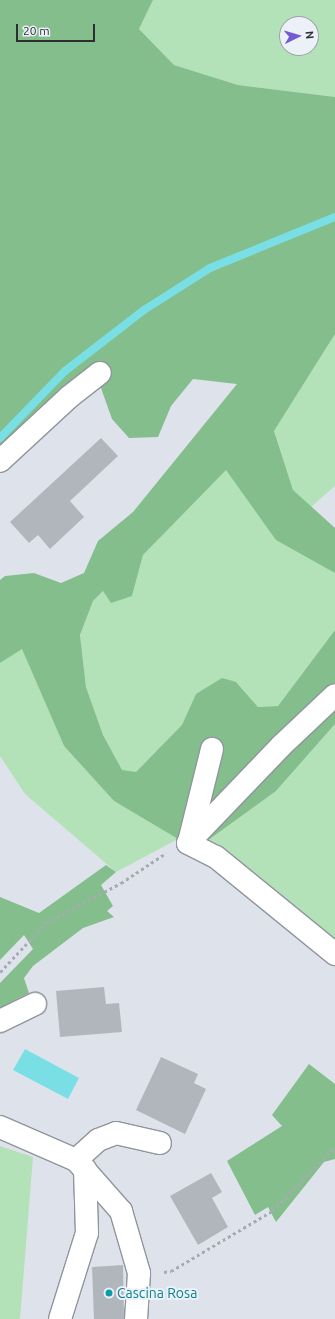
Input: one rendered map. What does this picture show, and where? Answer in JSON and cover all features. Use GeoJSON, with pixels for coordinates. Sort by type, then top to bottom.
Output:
{"type":"FeatureCollection","features":[{"type":"Feature","properties":{"kind":"street"},"geometry":{"type":"LineString","coordinates":[[0,461],[69,397],[100,373]]}},
{"type":"Feature","properties":{"kind":"street"},"geometry":{"type":"LineString","coordinates":[[188,843],[281,746],[335,695]]}},
{"type":"Feature","properties":{"kind":"street"},"geometry":{"type":"LineString","coordinates":[[188,843],[212,749]]}},
{"type":"Feature","properties":{"kind":"street"},"geometry":{"type":"LineString","coordinates":[[188,843],[216,857],[335,954]]}},
{"type":"Feature","properties":{"kind":"street"},"geometry":{"type":"LineString","coordinates":[[0,1021],[35,1004]]}},
{"type":"Feature","properties":{"kind":"street"},"geometry":{"type":"LineString","coordinates":[[0,1127],[80,1164],[121,1211],[139,1273],[136,1319]]}},
{"type":"Feature","properties":{"kind":"street"},"geometry":{"type":"LineString","coordinates":[[60,1319],[87,1233],[80,1164],[98,1140],[116,1133],[160,1143]]}},
{"type":"Feature","properties":{"kind":"path"},"geometry":{"type":"LineString","coordinates":[[0,972],[46,923],[121,883],[160,856],[188,843]]}},
{"type":"Feature","properties":{"kind":"path"},"geometry":{"type":"LineString","coordinates":[[139,1273],[171,1271],[272,1211],[335,1148]]}},
{"type":"Feature","properties":{"kind":"green space"},"geometry":{"type":"Polygon","coordinates":[[[0,0],[153,0],[139,29],[174,65],[238,85],[335,97],[335,334],[274,431],[293,490],[335,528],[335,573],[276,540],[226,470],[143,555],[132,596],[111,603],[103,591],[93,601],[80,635],[86,687],[103,735],[122,770],[136,772],[182,725],[196,694],[222,678],[236,682],[258,707],[278,706],[335,630],[335,724],[276,791],[207,841],[178,839],[114,801],[64,746],[22,649],[0,663],[0,580],[5,576],[34,573],[61,583],[84,573],[98,541],[133,512],[237,384],[193,379],[171,406],[158,437],[129,438],[112,419],[101,388],[82,393],[0,452],[0,0]]]}},
{"type":"Feature","properties":{"kind":"green space"},"geometry":{"type":"Polygon","coordinates":[[[153,0],[335,0],[335,97],[238,85],[174,65],[139,29],[153,0]]]}},
{"type":"Feature","properties":{"kind":"green space"},"geometry":{"type":"Polygon","coordinates":[[[335,334],[335,486],[311,507],[293,490],[274,431],[335,334]]]}},
{"type":"Feature","properties":{"kind":"green space"},"geometry":{"type":"Polygon","coordinates":[[[226,469],[249,501],[335,573],[335,630],[278,706],[258,707],[236,682],[196,694],[183,725],[136,772],[122,771],[103,735],[86,687],[80,635],[93,601],[104,591],[132,596],[143,555],[226,469]]]}},
{"type":"Feature","properties":{"kind":"green space"},"geometry":{"type":"Polygon","coordinates":[[[22,648],[64,746],[114,801],[178,839],[116,872],[25,794],[0,756],[0,663],[22,648]]]}},
{"type":"Feature","properties":{"kind":"green space"},"geometry":{"type":"Polygon","coordinates":[[[335,724],[335,942],[207,841],[276,791],[335,724]]]}},
{"type":"Feature","properties":{"kind":"green space"},"geometry":{"type":"Polygon","coordinates":[[[106,865],[116,872],[101,885],[113,906],[107,911],[114,917],[83,928],[33,966],[24,978],[29,993],[0,1008],[0,983],[33,949],[24,935],[0,960],[0,897],[39,913],[106,865]]]}},
{"type":"Feature","properties":{"kind":"green space"},"geometry":{"type":"Polygon","coordinates":[[[309,1064],[335,1084],[335,1159],[324,1162],[276,1222],[268,1207],[255,1215],[227,1161],[282,1126],[272,1115],[309,1064]]]}},
{"type":"Feature","properties":{"kind":"green space"},"geometry":{"type":"Polygon","coordinates":[[[0,1146],[33,1157],[20,1319],[0,1319],[0,1146]]]}},
{"type":"Feature","properties":{"kind":"water"},"geometry":{"type":"Polygon","coordinates":[[[25,1049],[79,1078],[68,1099],[13,1070],[25,1049]]]}},
{"type":"Feature","properties":{"kind":"building"},"geometry":{"type":"Polygon","coordinates":[[[101,438],[118,456],[70,501],[84,517],[50,549],[38,535],[29,543],[10,522],[101,438]]]}},
{"type":"Feature","properties":{"kind":"building"},"geometry":{"type":"Polygon","coordinates":[[[104,987],[106,1004],[119,1003],[122,1032],[60,1037],[56,991],[104,987]]]}},
{"type":"Feature","properties":{"kind":"building"},"geometry":{"type":"Polygon","coordinates":[[[161,1057],[198,1074],[194,1083],[206,1089],[185,1134],[136,1110],[161,1057]]]}},
{"type":"Feature","properties":{"kind":"building"},"geometry":{"type":"Polygon","coordinates":[[[211,1173],[222,1192],[212,1198],[228,1227],[198,1245],[170,1196],[211,1173]]]}},
{"type":"Feature","properties":{"kind":"building","name":"Cascina Rosa"},"geometry":{"type":"Polygon","coordinates":[[[123,1265],[124,1319],[94,1319],[92,1267],[123,1265]]]}},
{"type":"Feature","properties":{"kind":"waterway"},"geometry":{"type":"LineString","coordinates":[[0,438],[65,371],[144,310],[210,268],[335,217]]}},
{"type":"Feature","properties":{"kind":"place","name":"Cascina Rosa"},"geometry":{"type":"Point","coordinates":[109,1293]}}]}
